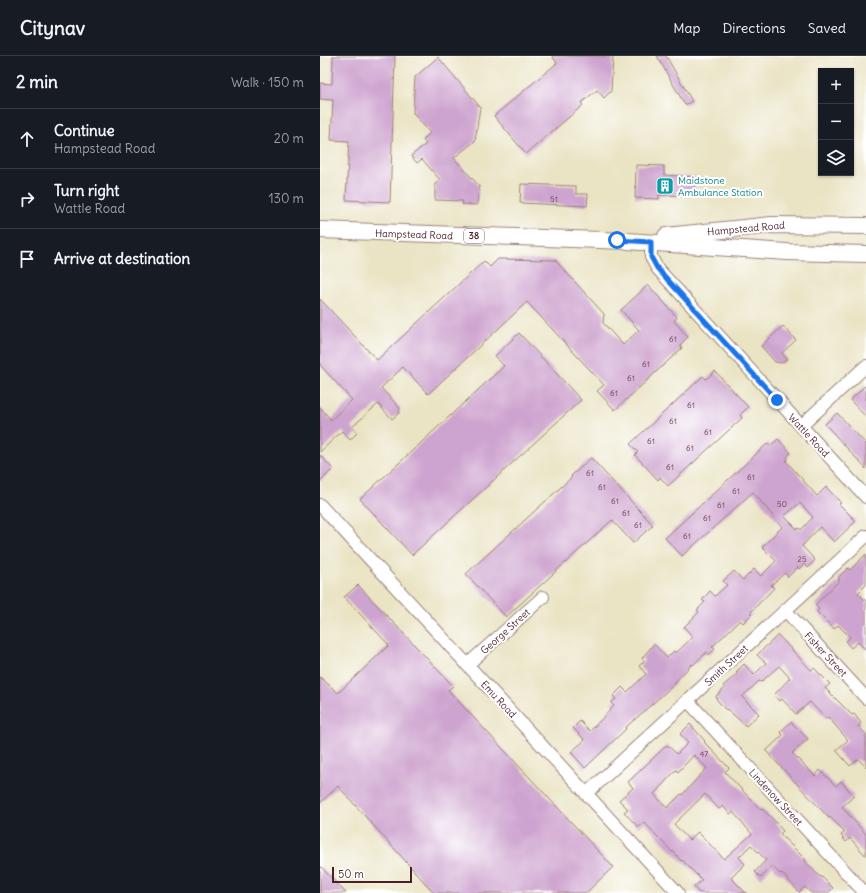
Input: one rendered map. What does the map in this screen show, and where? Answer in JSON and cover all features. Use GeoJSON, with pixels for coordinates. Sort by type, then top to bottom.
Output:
{"type":"FeatureCollection","features":[{"type":"Feature","properties":{"kind":"main road","name":"Hampstead Road"},"geometry":{"type":"LineString","coordinates":[[627,241],[771,225],[866,226]]}},
{"type":"Feature","properties":{"kind":"main road","name":"Hampstead Road"},"geometry":{"type":"LineString","coordinates":[[320,230],[651,242],[787,252],[866,254]]}},
{"type":"Feature","properties":{"kind":"street","name":"Wattle Road"},"geometry":{"type":"LineString","coordinates":[[651,242],[651,257],[657,268],[866,497]]}},
{"type":"Feature","properties":{"kind":"street"},"geometry":{"type":"LineString","coordinates":[[801,426],[866,366]]}},
{"type":"Feature","properties":{"kind":"street","name":"Emu Road"},"geometry":{"type":"LineString","coordinates":[[320,505],[678,893]]}},
{"type":"Feature","properties":{"kind":"street","name":"Smith Street"},"geometry":{"type":"LineString","coordinates":[[586,794],[866,536]]}},
{"type":"Feature","properties":{"kind":"street","name":"George Street"},"geometry":{"type":"LineString","coordinates":[[467,665],[543,597]]}},
{"type":"Feature","properties":{"kind":"street","name":"Fisher Street"},"geometry":{"type":"LineString","coordinates":[[785,610],[866,698]]}},
{"type":"Feature","properties":{"kind":"street","name":"Lindenow Street"},"geometry":{"type":"LineString","coordinates":[[688,700],[865,893]]}},
{"type":"Feature","properties":{"kind":"building"},"geometry":{"type":"Polygon","coordinates":[[[333,56],[395,56],[390,202],[346,200],[349,141],[331,140],[333,100],[320,99],[320,83],[332,84],[333,56]]]}},
{"type":"Feature","properties":{"kind":"building"},"geometry":{"type":"Polygon","coordinates":[[[552,56],[613,56],[611,91],[604,98],[597,90],[581,103],[583,105],[526,154],[494,116],[557,63],[552,56]]]}},
{"type":"Feature","properties":{"kind":"building"},"geometry":{"type":"Polygon","coordinates":[[[657,56],[666,56],[692,101],[685,105],[657,56]]]}},
{"type":"Feature","properties":{"kind":"building"},"geometry":{"type":"Polygon","coordinates":[[[438,57],[480,107],[475,141],[454,158],[479,186],[477,205],[462,204],[463,201],[435,200],[435,184],[440,180],[422,159],[417,163],[411,156],[426,144],[423,140],[430,133],[413,113],[415,77],[438,57]]]}},
{"type":"Feature","properties":{"kind":"building","name":"Maidstone Ambulance Station"},"geometry":{"type":"Polygon","coordinates":[[[636,165],[664,166],[664,175],[695,177],[694,196],[659,195],[659,199],[635,198],[636,165]]]}},
{"type":"Feature","properties":{"kind":"building"},"geometry":{"type":"Polygon","coordinates":[[[521,184],[576,186],[576,194],[588,194],[587,206],[520,203],[521,184]]]}},
{"type":"Feature","properties":{"kind":"building"},"geometry":{"type":"Polygon","coordinates":[[[498,259],[555,260],[604,314],[603,323],[623,345],[639,330],[621,310],[648,285],[677,317],[674,321],[688,337],[680,345],[682,348],[615,410],[597,391],[604,385],[527,302],[428,394],[403,367],[381,388],[400,408],[399,413],[392,419],[378,404],[352,427],[357,433],[350,440],[342,431],[320,452],[320,407],[331,420],[352,400],[320,365],[320,299],[377,360],[484,261],[490,267],[498,259]]]}},
{"type":"Feature","properties":{"kind":"building"},"geometry":{"type":"Polygon","coordinates":[[[783,326],[796,340],[782,353],[787,359],[782,363],[775,362],[761,346],[783,326]]]}},
{"type":"Feature","properties":{"kind":"building"},"geometry":{"type":"Polygon","coordinates":[[[519,333],[581,400],[412,555],[360,499],[504,366],[495,356],[519,333]]]}},
{"type":"Feature","properties":{"kind":"building"},"geometry":{"type":"Polygon","coordinates":[[[715,371],[748,407],[740,415],[742,418],[668,486],[660,477],[658,480],[635,455],[638,452],[630,444],[703,376],[706,379],[715,371]]]}},
{"type":"Feature","properties":{"kind":"building"},"geometry":{"type":"Polygon","coordinates":[[[866,385],[866,417],[850,400],[866,385]]]}},
{"type":"Feature","properties":{"kind":"building"},"geometry":{"type":"Polygon","coordinates":[[[837,413],[866,444],[866,469],[825,424],[837,413]]]}},
{"type":"Feature","properties":{"kind":"building"},"geometry":{"type":"Polygon","coordinates":[[[778,439],[791,453],[787,457],[788,459],[786,461],[817,496],[826,487],[841,503],[839,504],[856,521],[834,542],[820,527],[802,546],[815,560],[808,568],[804,564],[799,569],[798,567],[788,577],[785,573],[771,585],[774,588],[750,613],[752,614],[743,623],[740,620],[712,647],[715,649],[709,655],[707,652],[693,665],[692,664],[675,682],[676,683],[625,728],[626,729],[585,768],[571,752],[585,740],[573,728],[580,721],[590,731],[614,706],[611,703],[616,699],[613,696],[622,687],[627,692],[646,674],[639,666],[644,661],[642,658],[654,644],[667,658],[674,651],[676,653],[693,637],[684,627],[699,612],[697,610],[705,602],[702,600],[710,591],[715,596],[727,585],[723,581],[734,571],[743,580],[754,569],[761,576],[776,561],[762,547],[782,527],[753,492],[682,556],[665,538],[768,443],[770,446],[778,439]],[[800,503],[784,516],[797,529],[799,528],[801,530],[813,517],[800,503]]]}},
{"type":"Feature","properties":{"kind":"building"},"geometry":{"type":"Polygon","coordinates":[[[320,455],[333,469],[320,482],[320,455]]]}},
{"type":"Feature","properties":{"kind":"building"},"geometry":{"type":"Polygon","coordinates":[[[591,458],[653,525],[633,543],[612,520],[506,617],[466,574],[591,458]]]}},
{"type":"Feature","properties":{"kind":"building"},"geometry":{"type":"Polygon","coordinates":[[[866,554],[866,585],[858,593],[866,601],[866,650],[858,642],[851,648],[846,642],[850,637],[838,625],[834,629],[817,612],[819,609],[815,605],[840,580],[838,578],[848,568],[850,570],[866,554]]]}},
{"type":"Feature","properties":{"kind":"building"},"geometry":{"type":"Polygon","coordinates":[[[358,585],[453,686],[448,690],[613,867],[586,893],[434,893],[338,786],[320,803],[320,677],[338,693],[389,645],[344,597],[358,585]]]}},
{"type":"Feature","properties":{"kind":"building"},"geometry":{"type":"Polygon","coordinates":[[[778,635],[811,670],[814,668],[830,684],[825,688],[852,715],[854,714],[861,723],[858,726],[866,734],[866,767],[858,759],[850,766],[836,750],[848,740],[828,717],[826,719],[810,702],[796,714],[782,699],[779,701],[774,695],[790,678],[779,666],[761,682],[759,681],[742,697],[759,714],[746,726],[725,709],[717,700],[716,696],[725,688],[723,686],[738,673],[736,672],[744,664],[754,675],[766,663],[757,655],[778,635]]]}},
{"type":"Feature","properties":{"kind":"building"},"geometry":{"type":"Polygon","coordinates":[[[791,722],[808,739],[792,753],[815,776],[820,770],[836,786],[841,781],[854,796],[842,807],[866,834],[866,856],[850,838],[846,842],[841,835],[845,832],[830,817],[829,818],[766,751],[783,735],[780,732],[791,722]]]}},
{"type":"Feature","properties":{"kind":"building"},"geometry":{"type":"Polygon","coordinates":[[[690,724],[705,741],[704,742],[729,768],[725,772],[761,810],[762,809],[772,818],[783,831],[780,834],[806,860],[805,861],[820,877],[821,876],[833,888],[828,893],[811,893],[805,887],[799,892],[782,873],[780,874],[772,866],[761,878],[755,872],[766,860],[751,845],[739,857],[745,864],[731,878],[746,893],[699,893],[694,887],[702,880],[682,860],[681,861],[673,851],[672,852],[644,822],[638,827],[624,812],[628,809],[619,800],[633,788],[628,782],[667,745],[677,754],[688,743],[680,734],[690,724]],[[694,755],[678,772],[676,770],[654,794],[667,808],[681,794],[682,795],[707,768],[694,755]],[[705,794],[674,824],[689,840],[698,832],[724,859],[752,834],[733,812],[730,814],[723,806],[719,809],[705,794]]]}},
{"type":"Feature","properties":{"kind":"building"},"geometry":{"type":"Polygon","coordinates":[[[320,866],[346,893],[320,893],[320,866]]]}},
{"type":"Feature","properties":{"kind":"place","name":"Maidstone Ambulance Station"},"geometry":{"type":"Point","coordinates":[665,186]}},
{"type":"Feature","properties":{"kind":"route"},"geometry":{"type":"LineString","coordinates":[[617,240],[651,242],[651,257],[657,268],[777,400]]}}]}
